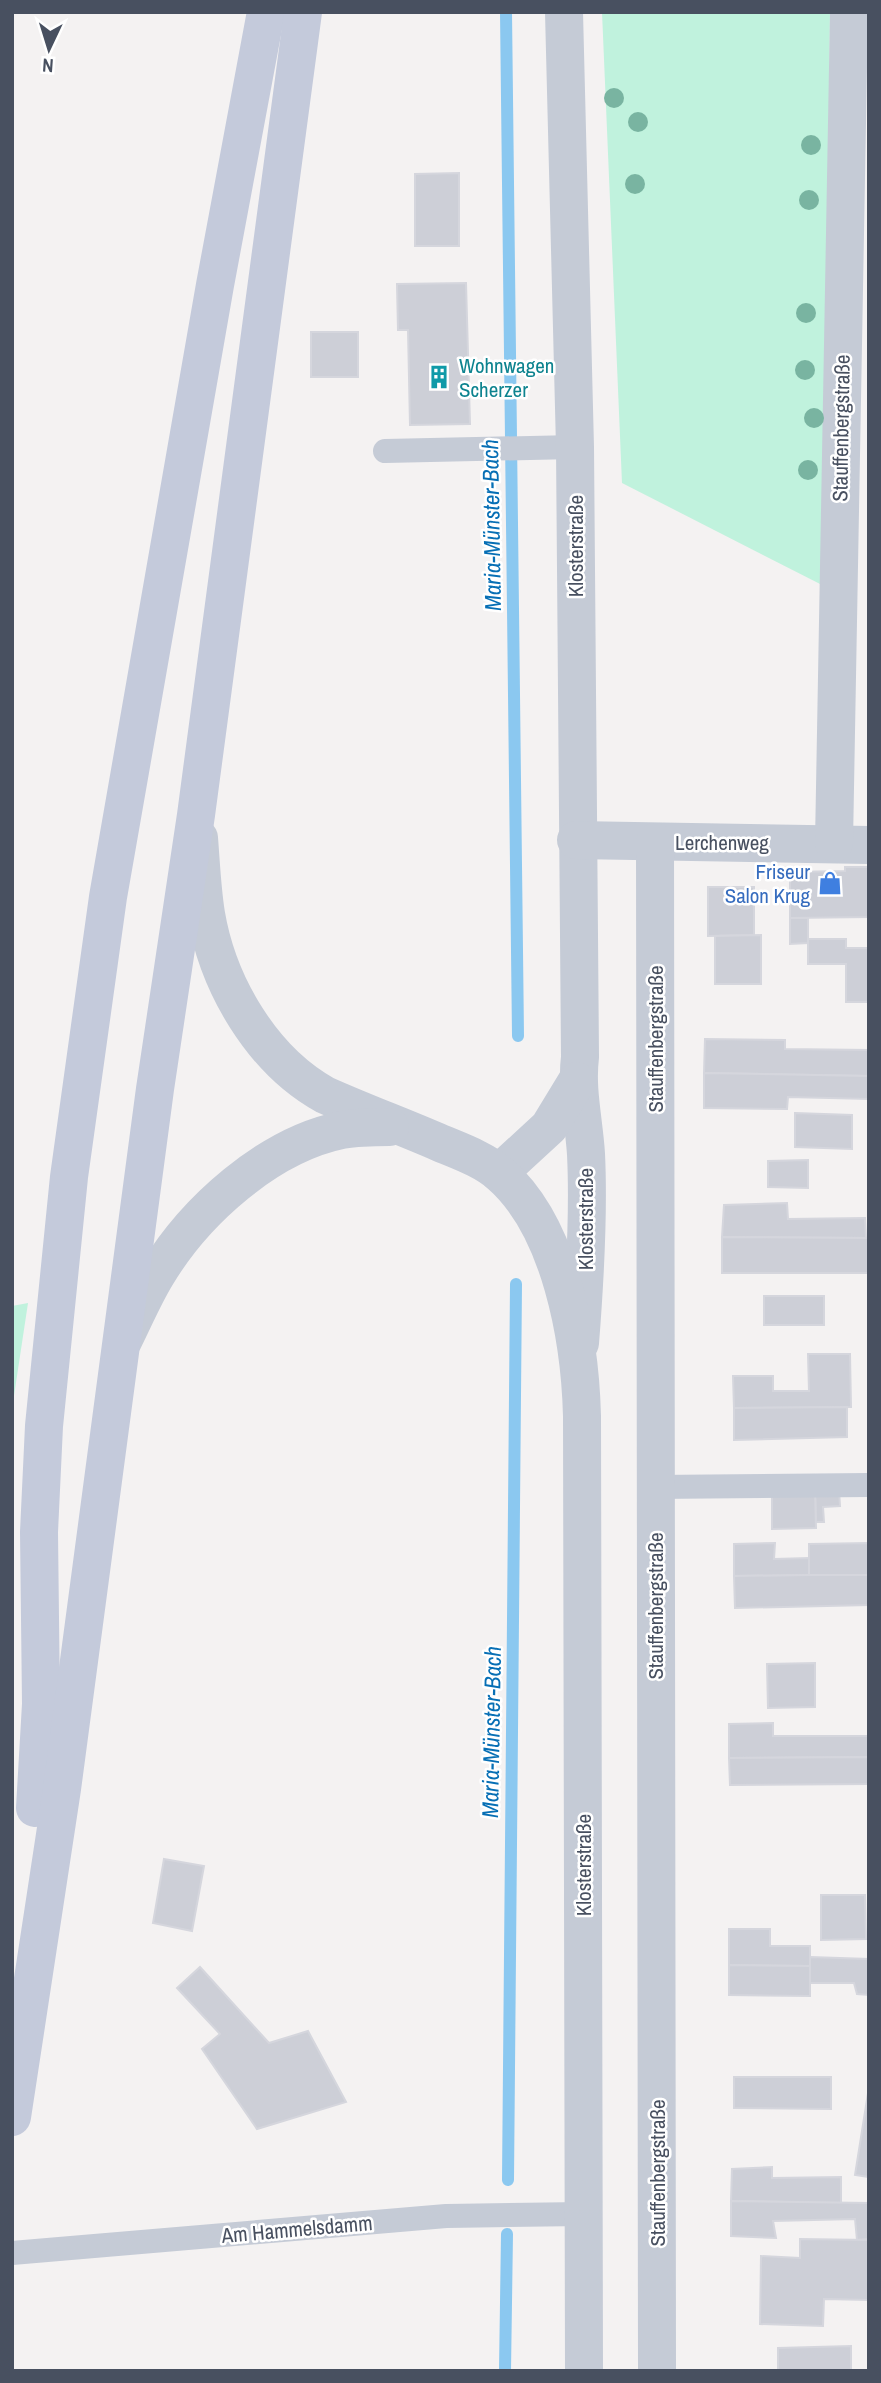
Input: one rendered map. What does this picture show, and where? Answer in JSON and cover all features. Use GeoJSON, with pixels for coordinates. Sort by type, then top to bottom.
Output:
{"type":"FeatureCollection","features":[{"type":"Feature","properties":{"kind":"main road"},"geometry":{"type":"LineString","coordinates":[[12,1986],[31,1866],[38,1777],[41,1704],[39,1532],[44,1426],[69,1177],[111,883],[215,285],[267,12]]}},
{"type":"Feature","properties":{"kind":"main road"},"geometry":{"type":"LineString","coordinates":[[12,2117],[60,1802],[119,1349],[196,815],[303,12]]}},
{"type":"Feature","properties":{"kind":"street","name":"Klosterstraße"},"geometry":{"type":"LineString","coordinates":[[564,12],[575,447],[576,840],[580,1057],[577,1080],[586,1154],[586,1255],[579,1359],[582,1429],[584,2371]]}},
{"type":"Feature","properties":{"kind":"street","name":"Stauffenbergstraße"},"geometry":{"type":"LineString","coordinates":[[849,12],[851,844]]}},
{"type":"Feature","properties":{"kind":"street","name":"Klosterstraße"},"geometry":{"type":"LineString","coordinates":[[196,815],[206,916],[219,957],[243,1012],[267,1046],[311,1087],[474,1157],[499,1173],[522,1201],[552,1255],[568,1304],[579,1359]]}},
{"type":"Feature","properties":{"kind":"street","name":"Lerchenweg"},"geometry":{"type":"LineString","coordinates":[[576,840],[851,844]]}},
{"type":"Feature","properties":{"kind":"street","name":"Stauffenbergstraße"},"geometry":{"type":"LineString","coordinates":[[655,842],[657,2371]]}},
{"type":"Feature","properties":{"kind":"street","name":"Klosterstraße"},"geometry":{"type":"LineString","coordinates":[[499,1173],[549,1127],[577,1080]]}},
{"type":"Feature","properties":{"kind":"street"},"geometry":{"type":"LineString","coordinates":[[119,1349],[157,1274],[182,1239],[234,1184],[299,1144],[321,1136],[343,1130],[401,1126]]}},
{"type":"Feature","properties":{"kind":"lane"},"geometry":{"type":"LineString","coordinates":[[385,451],[575,447]]}},
{"type":"Feature","properties":{"kind":"lane"},"geometry":{"type":"LineString","coordinates":[[654,1487],[869,1485]]}},
{"type":"Feature","properties":{"kind":"lane","name":"Am Hammelsdamm"},"geometry":{"type":"LineString","coordinates":[[12,2253],[446,2216],[583,2214]]}},
{"type":"Feature","properties":{"kind":"green space"},"geometry":{"type":"Polygon","coordinates":[[[602,12],[830,12],[824,586],[622,483],[602,12]]]}},
{"type":"Feature","properties":{"kind":"green space"},"geometry":{"type":"Polygon","coordinates":[[[28,1303],[12,1409],[12,1306],[28,1303]]]}},
{"type":"Feature","properties":{"kind":"building"},"geometry":{"type":"Polygon","coordinates":[[[459,173],[459,246],[415,246],[415,174],[459,173]]]}},
{"type":"Feature","properties":{"kind":"building","name":"Wohnwagen Scherzer"},"geometry":{"type":"Polygon","coordinates":[[[466,283],[470,424],[410,425],[408,330],[398,330],[397,284],[466,283]]]}},
{"type":"Feature","properties":{"kind":"building"},"geometry":{"type":"Polygon","coordinates":[[[311,332],[358,332],[358,377],[311,377],[311,332]]]}},
{"type":"Feature","properties":{"kind":"building"},"geometry":{"type":"Polygon","coordinates":[[[845,867],[869,867],[869,917],[790,918],[790,872],[845,871],[845,867]]]}},
{"type":"Feature","properties":{"kind":"building"},"geometry":{"type":"Polygon","coordinates":[[[708,887],[754,887],[754,935],[708,936],[708,887]]]}},
{"type":"Feature","properties":{"kind":"building"},"geometry":{"type":"Polygon","coordinates":[[[790,918],[808,918],[808,943],[790,944],[790,918]]]}},
{"type":"Feature","properties":{"kind":"building"},"geometry":{"type":"Polygon","coordinates":[[[761,935],[761,984],[715,984],[715,936],[761,935]]]}},
{"type":"Feature","properties":{"kind":"building"},"geometry":{"type":"Polygon","coordinates":[[[808,939],[846,939],[846,948],[869,948],[869,1002],[846,1002],[846,964],[808,964],[808,939]]]}},
{"type":"Feature","properties":{"kind":"building"},"geometry":{"type":"Polygon","coordinates":[[[705,1039],[785,1040],[785,1049],[869,1050],[869,1076],[704,1073],[705,1039]]]}},
{"type":"Feature","properties":{"kind":"building"},"geometry":{"type":"Polygon","coordinates":[[[704,1073],[869,1076],[869,1099],[788,1097],[787,1109],[704,1108],[704,1073]]]}},
{"type":"Feature","properties":{"kind":"building"},"geometry":{"type":"Polygon","coordinates":[[[795,1113],[852,1115],[852,1149],[795,1147],[795,1113]]]}},
{"type":"Feature","properties":{"kind":"building"},"geometry":{"type":"Polygon","coordinates":[[[808,1160],[808,1188],[768,1187],[768,1161],[808,1160]]]}},
{"type":"Feature","properties":{"kind":"building"},"geometry":{"type":"Polygon","coordinates":[[[787,1203],[788,1219],[865,1218],[866,1238],[722,1237],[724,1205],[787,1203]]]}},
{"type":"Feature","properties":{"kind":"building"},"geometry":{"type":"Polygon","coordinates":[[[722,1237],[869,1238],[869,1273],[722,1273],[722,1237]]]}},
{"type":"Feature","properties":{"kind":"building"},"geometry":{"type":"Polygon","coordinates":[[[764,1296],[824,1296],[824,1325],[764,1325],[764,1296]]]}},
{"type":"Feature","properties":{"kind":"building"},"geometry":{"type":"Polygon","coordinates":[[[808,1354],[850,1354],[851,1407],[734,1408],[733,1376],[773,1376],[773,1391],[809,1391],[808,1354]]]}},
{"type":"Feature","properties":{"kind":"building"},"geometry":{"type":"Polygon","coordinates":[[[847,1407],[847,1437],[734,1440],[734,1408],[847,1407]]]}},
{"type":"Feature","properties":{"kind":"building"},"geometry":{"type":"Polygon","coordinates":[[[815,1490],[839,1490],[840,1506],[823,1507],[824,1522],[816,1522],[815,1490]]]}},
{"type":"Feature","properties":{"kind":"building"},"geometry":{"type":"Polygon","coordinates":[[[815,1490],[816,1528],[772,1529],[772,1491],[815,1490]]]}},
{"type":"Feature","properties":{"kind":"building"},"geometry":{"type":"Polygon","coordinates":[[[775,1543],[774,1559],[809,1558],[809,1575],[734,1576],[734,1544],[775,1543]]]}},
{"type":"Feature","properties":{"kind":"building"},"geometry":{"type":"Polygon","coordinates":[[[869,1543],[869,1575],[809,1575],[809,1544],[869,1543]]]}},
{"type":"Feature","properties":{"kind":"building"},"geometry":{"type":"Polygon","coordinates":[[[869,1575],[869,1605],[735,1608],[734,1576],[869,1575]]]}},
{"type":"Feature","properties":{"kind":"building"},"geometry":{"type":"Polygon","coordinates":[[[815,1663],[815,1707],[768,1708],[767,1664],[815,1663]]]}},
{"type":"Feature","properties":{"kind":"building"},"geometry":{"type":"Polygon","coordinates":[[[773,1723],[773,1736],[869,1736],[869,1757],[729,1758],[729,1724],[773,1723]]]}},
{"type":"Feature","properties":{"kind":"building"},"geometry":{"type":"Polygon","coordinates":[[[869,1757],[869,1784],[730,1785],[729,1758],[869,1757]]]}},
{"type":"Feature","properties":{"kind":"building"},"geometry":{"type":"Polygon","coordinates":[[[164,1859],[204,1866],[192,1931],[153,1923],[164,1859]]]}},
{"type":"Feature","properties":{"kind":"building"},"geometry":{"type":"Polygon","coordinates":[[[821,1895],[865,1895],[866,1939],[821,1940],[821,1895]]]}},
{"type":"Feature","properties":{"kind":"building"},"geometry":{"type":"Polygon","coordinates":[[[729,1929],[770,1929],[770,1946],[810,1946],[810,1966],[729,1965],[729,1929]]]}},
{"type":"Feature","properties":{"kind":"building"},"geometry":{"type":"Polygon","coordinates":[[[810,1957],[869,1959],[869,1995],[857,1994],[854,1983],[810,1983],[810,1957]]]}},
{"type":"Feature","properties":{"kind":"building"},"geometry":{"type":"Polygon","coordinates":[[[729,1965],[810,1966],[810,1996],[729,1995],[729,1965]]]}},
{"type":"Feature","properties":{"kind":"building"},"geometry":{"type":"Polygon","coordinates":[[[200,1967],[269,2043],[308,2031],[346,2102],[257,2129],[202,2049],[220,2034],[177,1988],[200,1967]]]}},
{"type":"Feature","properties":{"kind":"building"},"geometry":{"type":"Polygon","coordinates":[[[734,2077],[831,2077],[831,2109],[734,2108],[734,2077]]]}},
{"type":"Feature","properties":{"kind":"building"},"geometry":{"type":"Polygon","coordinates":[[[869,2094],[869,2177],[855,2175],[869,2094]]]}},
{"type":"Feature","properties":{"kind":"building"},"geometry":{"type":"Polygon","coordinates":[[[772,2167],[772,2178],[841,2177],[841,2203],[731,2201],[732,2169],[772,2167]]]}},
{"type":"Feature","properties":{"kind":"building"},"geometry":{"type":"Polygon","coordinates":[[[731,2201],[869,2203],[869,2239],[857,2240],[855,2219],[773,2221],[776,2238],[731,2236],[731,2201]]]}},
{"type":"Feature","properties":{"kind":"building"},"geometry":{"type":"Polygon","coordinates":[[[800,2239],[869,2240],[869,2300],[824,2299],[823,2326],[760,2324],[761,2256],[800,2258],[800,2239]]]}},
{"type":"Feature","properties":{"kind":"building"},"geometry":{"type":"Polygon","coordinates":[[[851,2346],[851,2371],[778,2371],[778,2348],[851,2346]]]}},
{"type":"Feature","properties":{"kind":"waterway","name":"Maria-Münster-Bach"},"geometry":{"type":"LineString","coordinates":[[506,12],[518,1036]]}},
{"type":"Feature","properties":{"kind":"waterway","name":"Maria-Münster-Bach"},"geometry":{"type":"LineString","coordinates":[[508,2180],[516,1284]]}},
{"type":"Feature","properties":{"kind":"waterway","name":"Maria-Münster-Bach"},"geometry":{"type":"LineString","coordinates":[[505,2371],[507,2234]]}},
{"type":"Feature","properties":{"kind":"place","name":"Wohnwagen Scherzer"},"geometry":{"type":"Point","coordinates":[439,377]}},
{"type":"Feature","properties":{"kind":"place","name":"Friseur Salon Krug"},"geometry":{"type":"Point","coordinates":[830,883]}}]}
